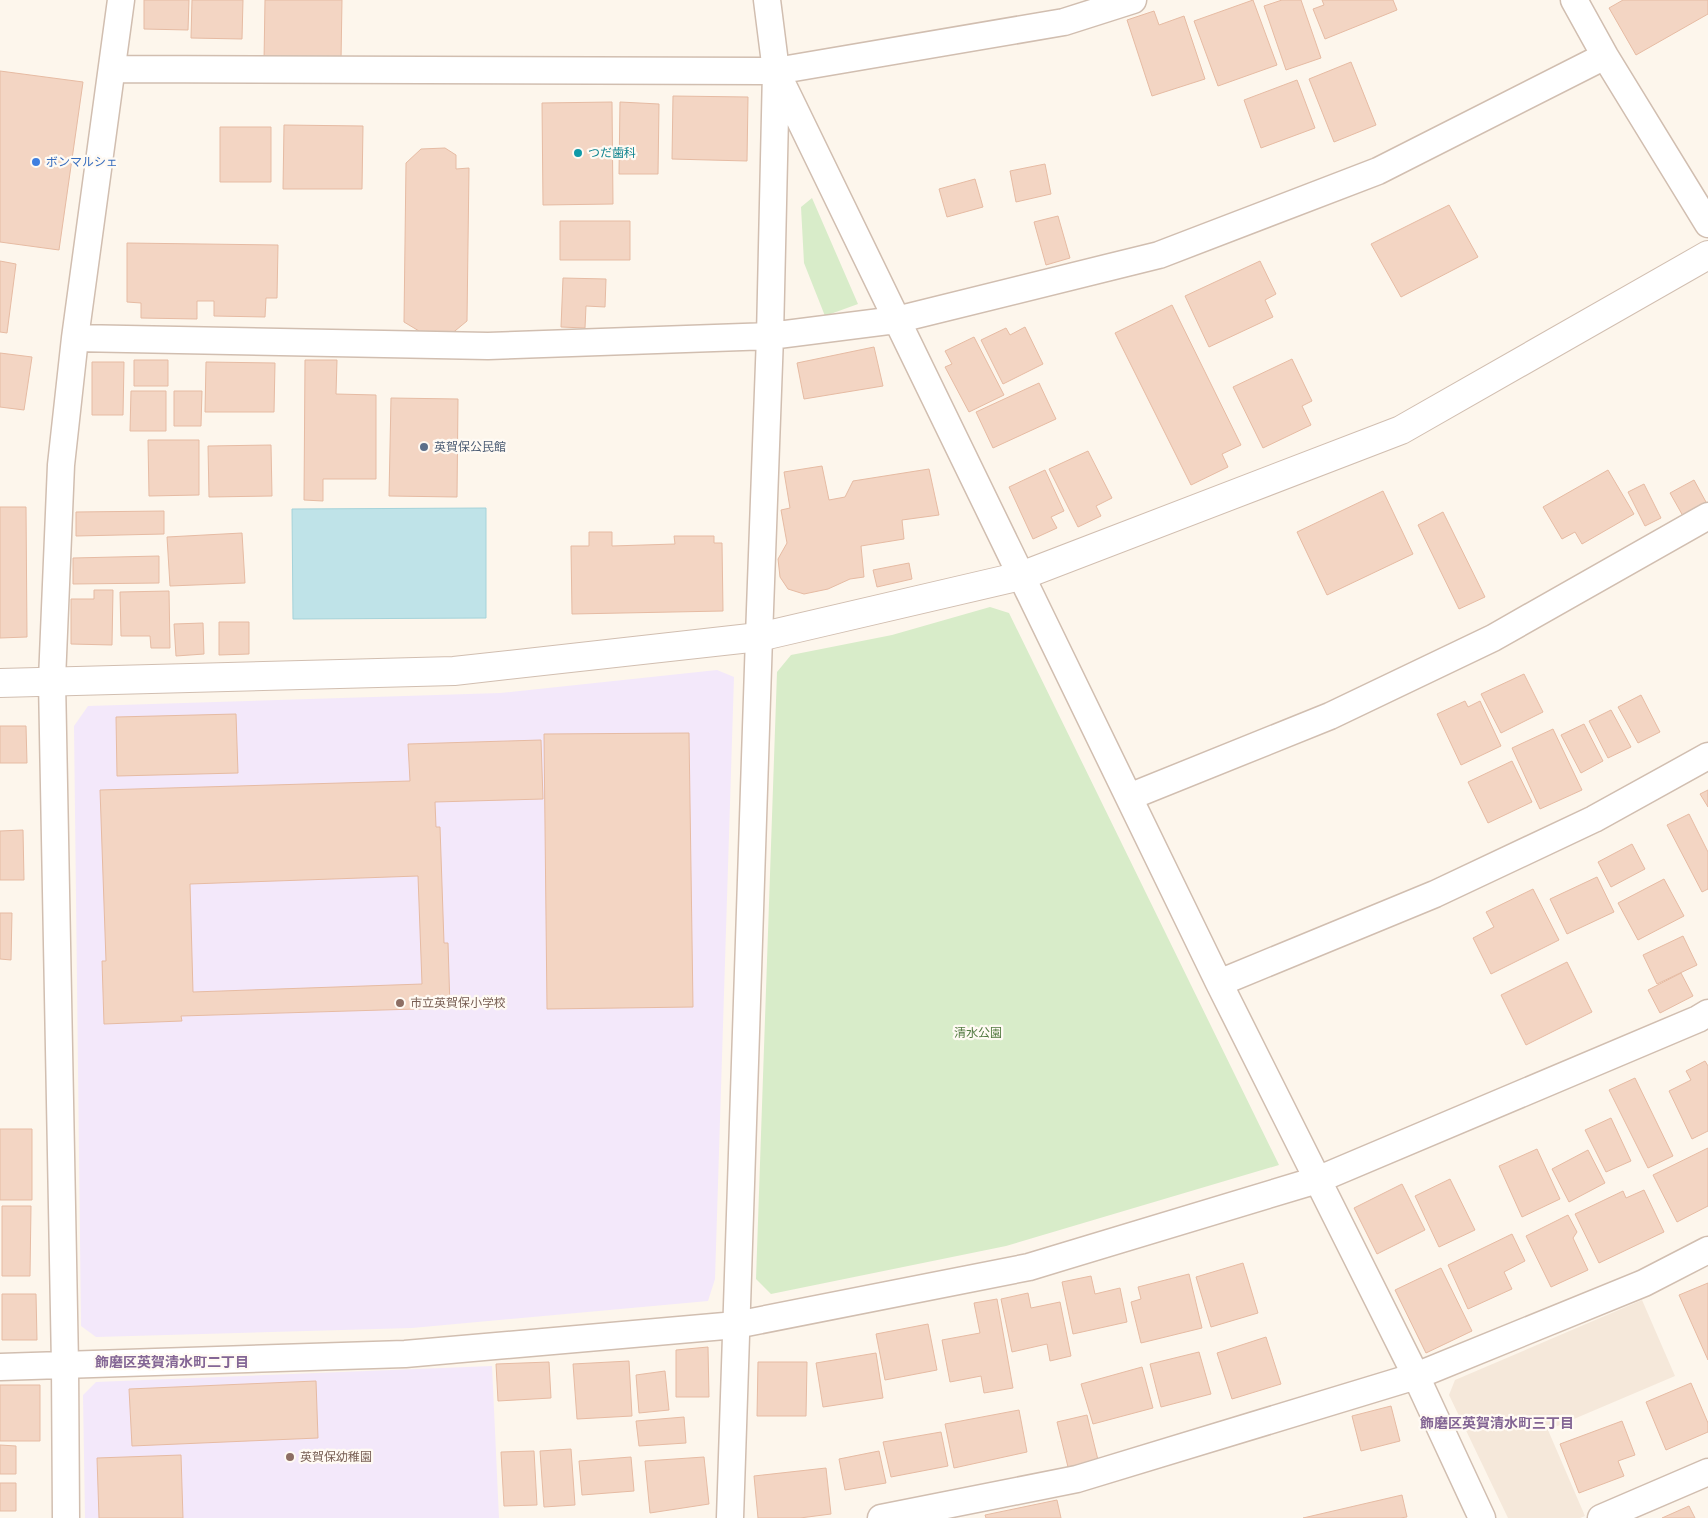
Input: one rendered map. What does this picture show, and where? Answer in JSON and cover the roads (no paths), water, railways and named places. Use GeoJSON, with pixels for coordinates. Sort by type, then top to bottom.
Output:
{"type":"FeatureCollection","features":[{"type":"Feature","properties":{"kind":"street"},"geometry":{"type":"LineString","coordinates":[[66,1518],[65,1365],[52,680],[62,465],[75,338],[121,0]]}},
{"type":"Feature","properties":{"kind":"street"},"geometry":{"type":"LineString","coordinates":[[730,1518],[770,336],[776,71],[767,0]]}},
{"type":"Feature","properties":{"kind":"street"},"geometry":{"type":"LineString","coordinates":[[113,69],[776,71],[1064,22],[1133,0]]}},
{"type":"Feature","properties":{"kind":"street"},"geometry":{"type":"LineString","coordinates":[[1574,0],[1605,56],[1708,224]]}},
{"type":"Feature","properties":{"kind":"street"},"geometry":{"type":"LineString","coordinates":[[75,338],[488,346],[770,336],[896,320],[1159,254],[1378,171],[1605,56]]}},
{"type":"Feature","properties":{"kind":"street"},"geometry":{"type":"LineString","coordinates":[[776,71],[1218,983],[1416,1376],[1482,1518]]}},
{"type":"Feature","properties":{"kind":"street"},"geometry":{"type":"LineString","coordinates":[[0,683],[52,680],[454,671],[759,638],[1021,576],[1401,430],[1708,255]]}},
{"type":"Feature","properties":{"kind":"street"},"geometry":{"type":"LineString","coordinates":[[1129,797],[1330,716],[1494,638],[1708,516]]}},
{"type":"Feature","properties":{"kind":"street"},"geometry":{"type":"LineString","coordinates":[[1218,983],[1434,894],[1594,819],[1708,756]]}},
{"type":"Feature","properties":{"kind":"street"},"geometry":{"type":"LineString","coordinates":[[0,1367],[405,1354],[736,1324],[1030,1267],[1316,1180],[1698,1019],[1708,1013]]}},
{"type":"Feature","properties":{"kind":"street"},"geometry":{"type":"LineString","coordinates":[[881,1518],[1077,1479],[1416,1376],[1644,1283],[1708,1250]]}},
{"type":"Feature","properties":{"kind":"street"},"geometry":{"type":"LineString","coordinates":[[1601,1518],[1708,1472]]}},
{"type":"Feature","properties":{"kind":"water"},"geometry":{"type":"Polygon","coordinates":[[[486,508],[486,618],[293,619],[292,509],[486,508]]]}},
{"type":"Feature","properties":{"kind":"place","name":"つだ歯科"},"geometry":{"type":"Point","coordinates":[578,153]}},
{"type":"Feature","properties":{"kind":"place","name":"ボンマルシェ"},"geometry":{"type":"Point","coordinates":[36,162]}},
{"type":"Feature","properties":{"kind":"place","name":"英賀保公民館"},"geometry":{"type":"Point","coordinates":[424,447]}},
{"type":"Feature","properties":{"kind":"place","name":"市立英賀保小学校"},"geometry":{"type":"Point","coordinates":[400,1003]}},
{"type":"Feature","properties":{"kind":"place","name":"英賀保幼稚園"},"geometry":{"type":"Point","coordinates":[290,1457]}},
{"type":"Feature","properties":{"kind":"district","name":"飾磨区英賀清水町二丁目"},"geometry":{"type":"Point","coordinates":[172,1362]}},
{"type":"Feature","properties":{"kind":"district","name":"飾磨区英賀清水町三丁目"},"geometry":{"type":"Point","coordinates":[1497,1423]}},
{"type":"Feature","properties":{"kind":"park label","name":"清水公園"},"geometry":{"type":"Point","coordinates":[978,1033]}}]}
